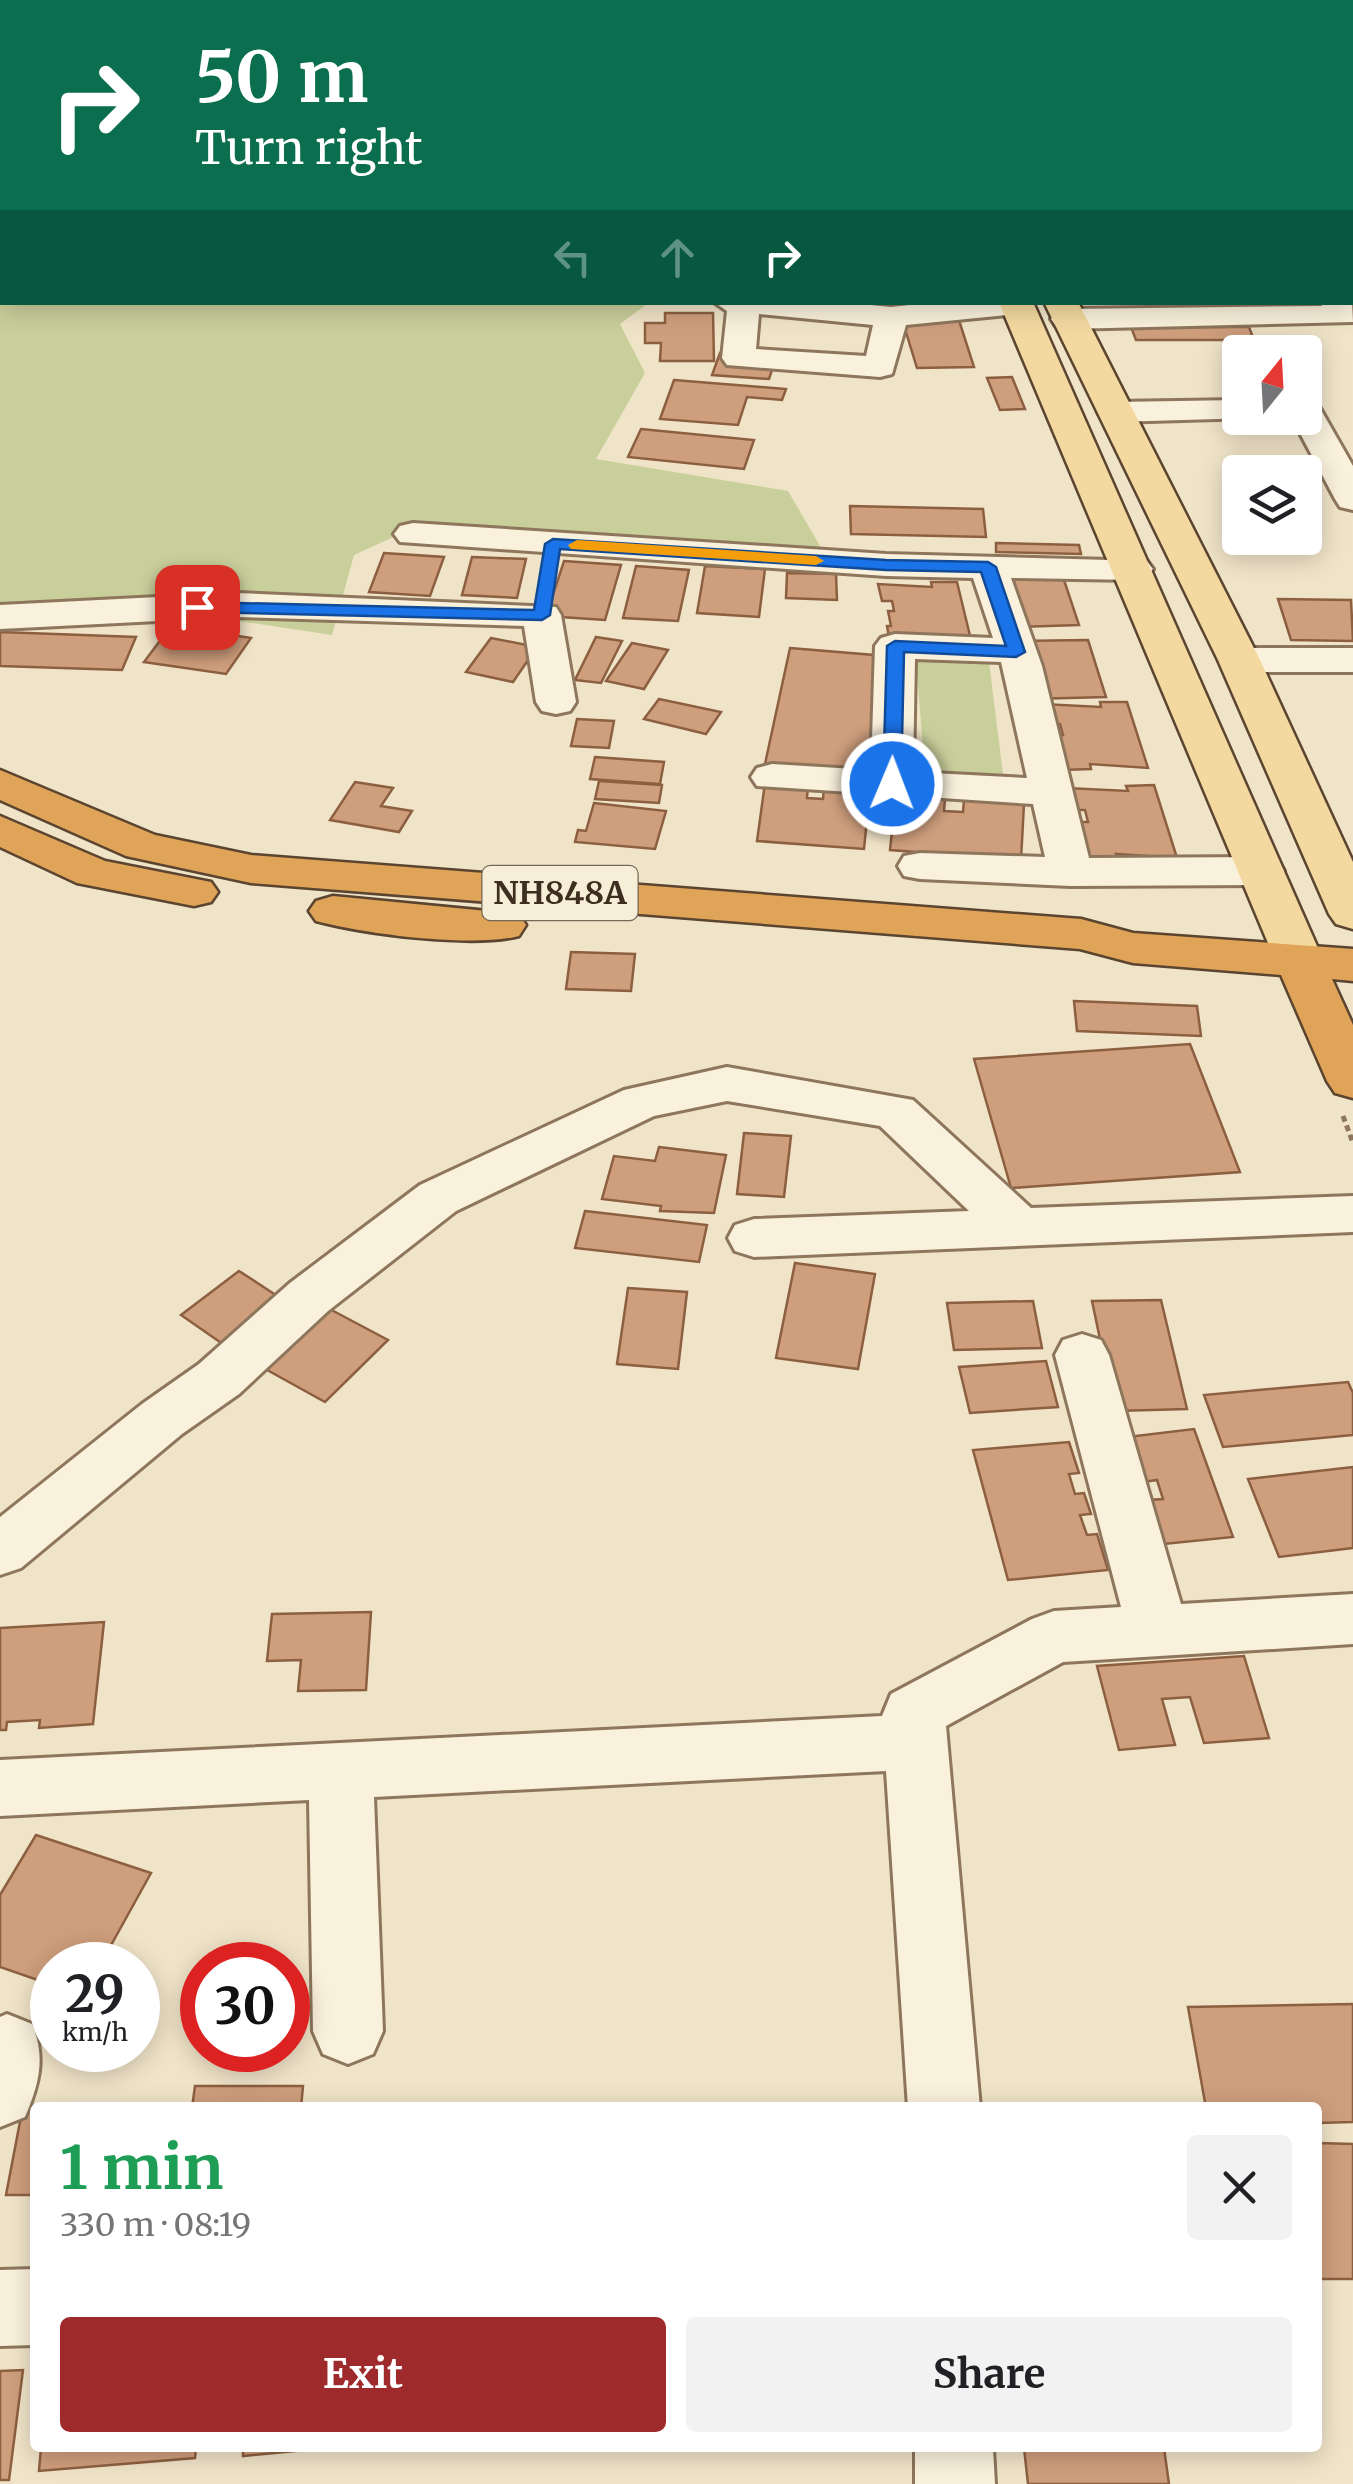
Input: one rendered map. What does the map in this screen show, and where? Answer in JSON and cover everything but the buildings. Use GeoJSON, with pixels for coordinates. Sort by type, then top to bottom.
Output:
{"type":"FeatureCollection","features":[{"type":"Feature","properties":{"kind":"highway","name":"NH848A"},"geometry":{"type":"LineString","coordinates":[[0,783],[142,846],[251,870],[1080,934],[1133,948],[1300,962]]}},
{"type":"Feature","properties":{"kind":"highway","name":"NH848A"},"geometry":{"type":"LineString","coordinates":[[0,830],[93,873],[233,899],[416,921],[807,938],[1084,956],[1133,948]]}},
{"type":"Feature","properties":{"kind":"highway"},"geometry":{"type":"LineString","coordinates":[[1353,964],[1300,962],[1353,1081]]}},
{"type":"Feature","properties":{"kind":"main road"},"geometry":{"type":"LineString","coordinates":[[1300,962],[1019,309],[1064,311],[1239,660],[1353,914]]}},
{"type":"Feature","properties":{"kind":"street"},"geometry":{"type":"LineString","coordinates":[[744,305],[739,358],[880,368],[891,317]]}},
{"type":"Feature","properties":{"kind":"street"},"geometry":{"type":"LineString","coordinates":[[755,305],[891,317],[1019,309]]}},
{"type":"Feature","properties":{"kind":"street"},"geometry":{"type":"LineString","coordinates":[[1064,311],[1344,311]]}},
{"type":"Feature","properties":{"kind":"street"},"geometry":{"type":"LineString","coordinates":[[1115,412],[1222,410]]}},
{"type":"Feature","properties":{"kind":"street"},"geometry":{"type":"LineString","coordinates":[[1322,424],[1353,499]]}},
{"type":"Feature","properties":{"kind":"street"},"geometry":{"type":"LineString","coordinates":[[412,534],[886,565],[1134,569]]}},
{"type":"Feature","properties":{"kind":"street"},"geometry":{"type":"LineString","coordinates":[[553,544],[542,615],[556,702]]}},
{"type":"Feature","properties":{"kind":"street"},"geometry":{"type":"LineString","coordinates":[[988,567],[1016,652],[1070,872]]}},
{"type":"Feature","properties":{"kind":"street"},"geometry":{"type":"LineString","coordinates":[[0,617],[237,605],[542,615]]}},
{"type":"Feature","properties":{"kind":"street"},"geometry":{"type":"LineString","coordinates":[[892,784],[895,646],[1016,652]]}},
{"type":"Feature","properties":{"kind":"street"},"geometry":{"type":"LineString","coordinates":[[1239,660],[1353,660]]}},
{"type":"Feature","properties":{"kind":"street"},"geometry":{"type":"LineString","coordinates":[[772,777],[1051,792]]}},
{"type":"Feature","properties":{"kind":"street"},"geometry":{"type":"LineString","coordinates":[[920,866],[1070,872],[1262,870]]}},
{"type":"Feature","properties":{"kind":"street"},"geometry":{"type":"LineString","coordinates":[[0,1551],[162,1419],[219,1379],[309,1297],[438,1198],[641,1102],[727,1084],[895,1112],[1019,1228]]}},
{"type":"Feature","properties":{"kind":"street"},"geometry":{"type":"LineString","coordinates":[[754,1238],[1353,1214]]}},
{"type":"Feature","properties":{"kind":"street"},"geometry":{"type":"LineString","coordinates":[[1082,1355],[1158,1631]]}},
{"type":"Feature","properties":{"kind":"street"},"geometry":{"type":"LineString","coordinates":[[944,2102],[913,1713],[1054,1637],[1353,1619]]}},
{"type":"Feature","properties":{"kind":"street"},"geometry":{"type":"LineString","coordinates":[[0,1788],[915,1742]]}},
{"type":"Feature","properties":{"kind":"street"},"geometry":{"type":"LineString","coordinates":[[341,1771],[348,2031]]}},
{"type":"Feature","properties":{"kind":"street"},"geometry":{"type":"LineString","coordinates":[[0,2308],[30,2307]]}},
{"type":"Feature","properties":{"kind":"street"},"geometry":{"type":"LineString","coordinates":[[954,2452],[955,2484]]}},
{"type":"Feature","properties":{"kind":"green space"},"geometry":{"type":"Polygon","coordinates":[[[0,305],[646,305],[620,324],[645,373],[596,459],[788,491],[827,558],[400,534],[354,555],[332,635],[178,612],[0,617],[0,305]]]}},
{"type":"Feature","properties":{"kind":"green space"},"geometry":{"type":"Polygon","coordinates":[[[916,661],[989,662],[1003,774],[925,772],[916,661]]]}},
{"type":"Feature","properties":{"kind":"slow traffic"},"geometry":{"type":"LineString","coordinates":[[577,545],[816,561]]}},
{"type":"Feature","properties":{"kind":"route"},"geometry":{"type":"LineString","coordinates":[[197,607],[542,615],[553,544],[886,565],[988,567],[1016,652],[895,646],[892,784]]}}]}
